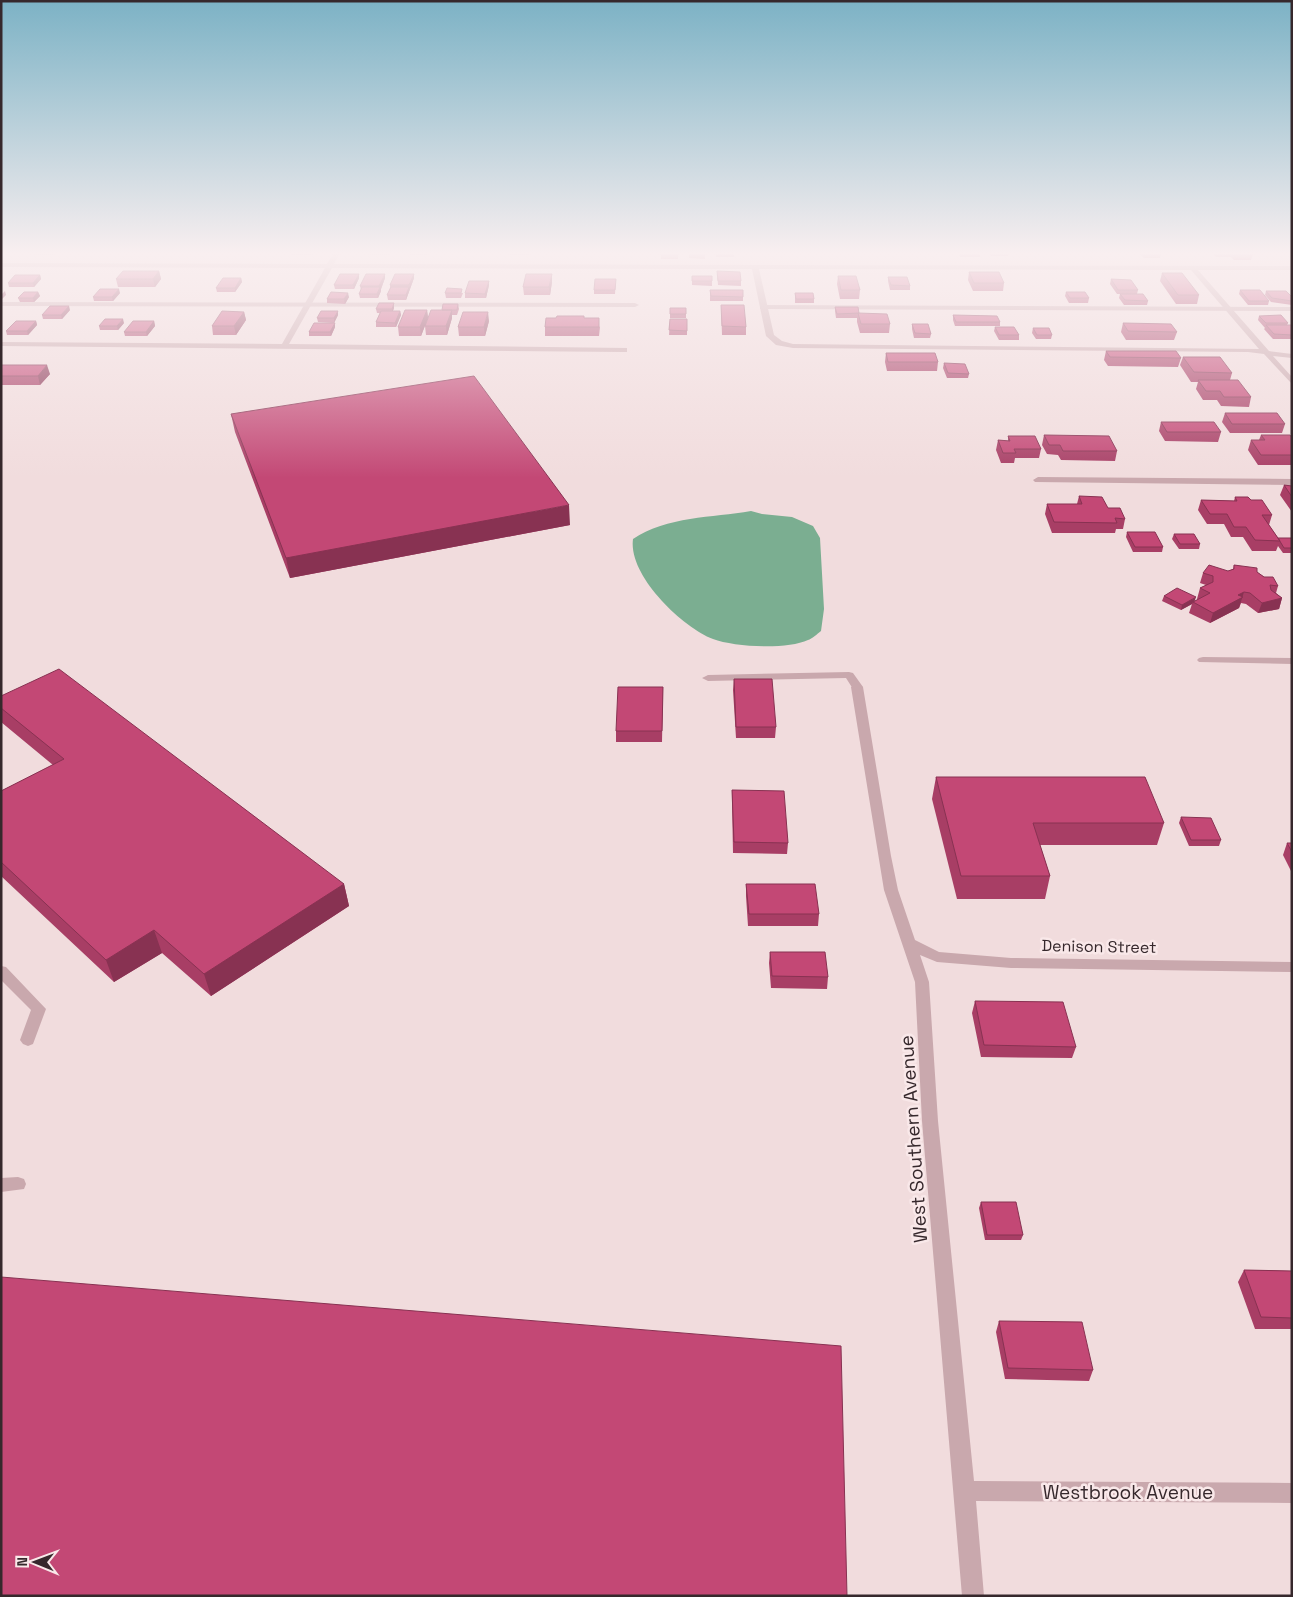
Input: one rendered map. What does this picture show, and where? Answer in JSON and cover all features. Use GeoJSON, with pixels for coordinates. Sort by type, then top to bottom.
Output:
{"type":"FeatureCollection","features":[{"type":"Feature","properties":{"kind":"street"},"geometry":{"type":"LineString","coordinates":[[284,347],[295,329]]}},
{"type":"Feature","properties":{"kind":"street"},"geometry":{"type":"LineString","coordinates":[[768,329],[770,336],[779,343],[812,347],[1266,352],[1292,356]]}},
{"type":"Feature","properties":{"kind":"street"},"geometry":{"type":"LineString","coordinates":[[1246,329],[1292,382]]}},
{"type":"Feature","properties":{"kind":"street"},"geometry":{"type":"LineString","coordinates":[[1,344],[624,350]]}},
{"type":"Feature","properties":{"kind":"street"},"geometry":{"type":"LineString","coordinates":[[1038,480],[1292,482]]}},
{"type":"Feature","properties":{"kind":"street"},"geometry":{"type":"LineString","coordinates":[[1203,660],[1292,661]]}},
{"type":"Feature","properties":{"kind":"street","name":"West Southern Avenue"},"geometry":{"type":"LineString","coordinates":[[708,678],[849,676],[857,687],[891,890],[922,982],[930,1121],[973,1596]]}},
{"type":"Feature","properties":{"kind":"street","name":"Denison Street"},"geometry":{"type":"LineString","coordinates":[[909,942],[938,957],[1011,963],[1292,967]]}},
{"type":"Feature","properties":{"kind":"street"},"geometry":{"type":"LineString","coordinates":[[1,971],[39,1009],[28,1040]]}},
{"type":"Feature","properties":{"kind":"street"},"geometry":{"type":"LineString","coordinates":[[1,1185],[18,1184]]}},
{"type":"Feature","properties":{"kind":"street","name":"Westbrook Avenue"},"geometry":{"type":"LineString","coordinates":[[965,1491],[1292,1493]]}},
{"type":"Feature","properties":{"kind":"shaded area"},"geometry":{"type":"Polygon","coordinates":[[[751,511],[792,517],[813,526],[820,538],[824,609],[821,631],[813,638],[799,643],[774,646],[734,644],[713,639],[686,623],[672,611],[659,598],[639,568],[634,553],[633,539],[646,531],[690,519],[751,511]]]}},
{"type":"Feature","properties":{"kind":"building"},"geometry":{"type":"Polygon","coordinates":[[[8,329],[29,329],[27,331],[6,331],[8,329]]]}},
{"type":"Feature","properties":{"kind":"building"},"geometry":{"type":"Polygon","coordinates":[[[127,329],[149,329],[146,332],[124,332],[127,329]]]}},
{"type":"Feature","properties":{"kind":"building"},"geometry":{"type":"Polygon","coordinates":[[[311,329],[332,329],[330,332],[309,332],[311,329]]]}},
{"type":"Feature","properties":{"kind":"building"},"geometry":{"type":"Polygon","coordinates":[[[669,329],[687,329],[687,331],[669,329]]]}},
{"type":"Feature","properties":{"kind":"building"},"geometry":{"type":"Polygon","coordinates":[[[914,329],[929,329],[931,334],[915,333],[914,329]]]}},
{"type":"Feature","properties":{"kind":"building"},"geometry":{"type":"Polygon","coordinates":[[[996,329],[1015,329],[1019,335],[999,335],[996,329]]]}},
{"type":"Feature","properties":{"kind":"building"},"geometry":{"type":"Polygon","coordinates":[[[1033,329],[1049,329],[1052,335],[1037,335],[1033,329]]]}},
{"type":"Feature","properties":{"kind":"building"},"geometry":{"type":"Polygon","coordinates":[[[1126,329],[1174,329],[1177,332],[1128,331],[1126,329]]]}},
{"type":"Feature","properties":{"kind":"building"},"geometry":{"type":"Polygon","coordinates":[[[1269,329],[1292,329],[1292,335],[1274,334],[1269,329]]]}},
{"type":"Feature","properties":{"kind":"building"},"geometry":{"type":"Polygon","coordinates":[[[1106,351],[1176,351],[1181,358],[1110,357],[1106,351]]]}},
{"type":"Feature","properties":{"kind":"building"},"geometry":{"type":"Polygon","coordinates":[[[886,353],[935,353],[938,362],[888,362],[886,353]]]}},
{"type":"Feature","properties":{"kind":"building"},"geometry":{"type":"Polygon","coordinates":[[[1183,357],[1220,357],[1232,373],[1194,372],[1183,357]]]}},
{"type":"Feature","properties":{"kind":"building"},"geometry":{"type":"Polygon","coordinates":[[[944,363],[965,364],[969,374],[948,373],[944,363]]]}},
{"type":"Feature","properties":{"kind":"building"},"geometry":{"type":"Polygon","coordinates":[[[1,365],[47,365],[38,376],[1,376],[1,365]]]}},
{"type":"Feature","properties":{"kind":"building"},"geometry":{"type":"Polygon","coordinates":[[[474,376],[569,505],[286,558],[231,414],[474,376]]]}},
{"type":"Feature","properties":{"kind":"building"},"geometry":{"type":"Polygon","coordinates":[[[1198,380],[1238,380],[1251,397],[1224,397],[1220,391],[1206,391],[1198,380]]]}},
{"type":"Feature","properties":{"kind":"building"},"geometry":{"type":"Polygon","coordinates":[[[1225,413],[1277,413],[1285,424],[1232,424],[1225,413]]]}},
{"type":"Feature","properties":{"kind":"building"},"geometry":{"type":"Polygon","coordinates":[[[1161,422],[1214,422],[1221,432],[1167,432],[1161,422]]]}},
{"type":"Feature","properties":{"kind":"building"},"geometry":{"type":"Polygon","coordinates":[[[1044,435],[1109,436],[1117,451],[1063,451],[1060,445],[1049,445],[1044,435]]]}},
{"type":"Feature","properties":{"kind":"building"},"geometry":{"type":"Polygon","coordinates":[[[1261,435],[1290,435],[1292,438],[1292,455],[1261,455],[1251,440],[1265,440],[1261,435]]]}},
{"type":"Feature","properties":{"kind":"building"},"geometry":{"type":"Polygon","coordinates":[[[1008,436],[1035,436],[1041,449],[1014,449],[1016,453],[1003,453],[998,440],[1010,441],[1008,436]]]}},
{"type":"Feature","properties":{"kind":"building"},"geometry":{"type":"Polygon","coordinates":[[[1284,485],[1292,486],[1292,497],[1284,485]]]}},
{"type":"Feature","properties":{"kind":"building"},"geometry":{"type":"Polygon","coordinates":[[[1079,496],[1102,497],[1108,508],[1120,508],[1125,519],[1115,518],[1117,523],[1054,522],[1047,504],[1082,504],[1079,496]]]}},
{"type":"Feature","properties":{"kind":"building"},"geometry":{"type":"Polygon","coordinates":[[[1235,497],[1262,500],[1272,515],[1262,515],[1280,541],[1255,540],[1246,527],[1234,527],[1227,514],[1210,514],[1201,500],[1237,501],[1235,497]]]}},
{"type":"Feature","properties":{"kind":"building"},"geometry":{"type":"Polygon","coordinates":[[[1127,532],[1155,532],[1163,547],[1135,547],[1127,532]]]}},
{"type":"Feature","properties":{"kind":"building"},"geometry":{"type":"Polygon","coordinates":[[[1174,534],[1194,534],[1200,544],[1180,544],[1174,534]]]}},
{"type":"Feature","properties":{"kind":"building"},"geometry":{"type":"Polygon","coordinates":[[[1278,538],[1292,538],[1292,548],[1284,548],[1278,538]]]}},
{"type":"Feature","properties":{"kind":"building"},"geometry":{"type":"Polygon","coordinates":[[[1209,565],[1228,571],[1234,569],[1234,565],[1257,568],[1257,572],[1264,577],[1273,577],[1278,586],[1270,585],[1271,590],[1282,598],[1262,603],[1250,593],[1244,592],[1238,595],[1243,597],[1213,613],[1193,602],[1210,593],[1200,588],[1213,582],[1213,576],[1203,573],[1209,565]]]}},
{"type":"Feature","properties":{"kind":"building"},"geometry":{"type":"Polygon","coordinates":[[[1177,588],[1196,597],[1182,605],[1164,596],[1177,588]]]}},
{"type":"Feature","properties":{"kind":"building"},"geometry":{"type":"Polygon","coordinates":[[[59,669],[344,884],[204,974],[154,930],[106,960],[1,862],[1,791],[64,759],[1,708],[1,696],[59,669]]]}},
{"type":"Feature","properties":{"kind":"building"},"geometry":{"type":"Polygon","coordinates":[[[734,679],[772,679],[776,727],[736,727],[734,679]]]}},
{"type":"Feature","properties":{"kind":"building"},"geometry":{"type":"Polygon","coordinates":[[[618,687],[663,687],[662,731],[616,731],[618,687]]]}},
{"type":"Feature","properties":{"kind":"building"},"geometry":{"type":"Polygon","coordinates":[[[936,777],[1145,777],[1164,823],[1033,823],[1050,876],[961,876],[936,777]]]}},
{"type":"Feature","properties":{"kind":"building"},"geometry":{"type":"Polygon","coordinates":[[[732,790],[784,791],[788,843],[734,842],[732,790]]]}},
{"type":"Feature","properties":{"kind":"building"},"geometry":{"type":"Polygon","coordinates":[[[1181,817],[1211,818],[1221,840],[1191,840],[1181,817]]]}},
{"type":"Feature","properties":{"kind":"building"},"geometry":{"type":"Polygon","coordinates":[[[1287,843],[1292,843],[1292,852],[1287,843]]]}},
{"type":"Feature","properties":{"kind":"building"},"geometry":{"type":"Polygon","coordinates":[[[746,884],[815,884],[819,914],[749,914],[746,884]]]}},
{"type":"Feature","properties":{"kind":"building"},"geometry":{"type":"Polygon","coordinates":[[[770,952],[825,952],[828,977],[772,976],[770,952]]]}},
{"type":"Feature","properties":{"kind":"building"},"geometry":{"type":"Polygon","coordinates":[[[975,1001],[1063,1002],[1076,1047],[984,1045],[975,1001]]]}},
{"type":"Feature","properties":{"kind":"building"},"geometry":{"type":"Polygon","coordinates":[[[981,1202],[1016,1202],[1023,1235],[987,1235],[981,1202]]]}},
{"type":"Feature","properties":{"kind":"building"},"geometry":{"type":"Polygon","coordinates":[[[1244,1270],[1292,1271],[1292,1318],[1261,1317],[1244,1270]]]}},
{"type":"Feature","properties":{"kind":"building"},"geometry":{"type":"Polygon","coordinates":[[[1,1277],[841,1346],[847,1596],[1,1596],[1,1277]]]}},
{"type":"Feature","properties":{"kind":"building"},"geometry":{"type":"Polygon","coordinates":[[[999,1321],[1082,1322],[1093,1370],[1008,1368],[999,1321]]]}}]}
